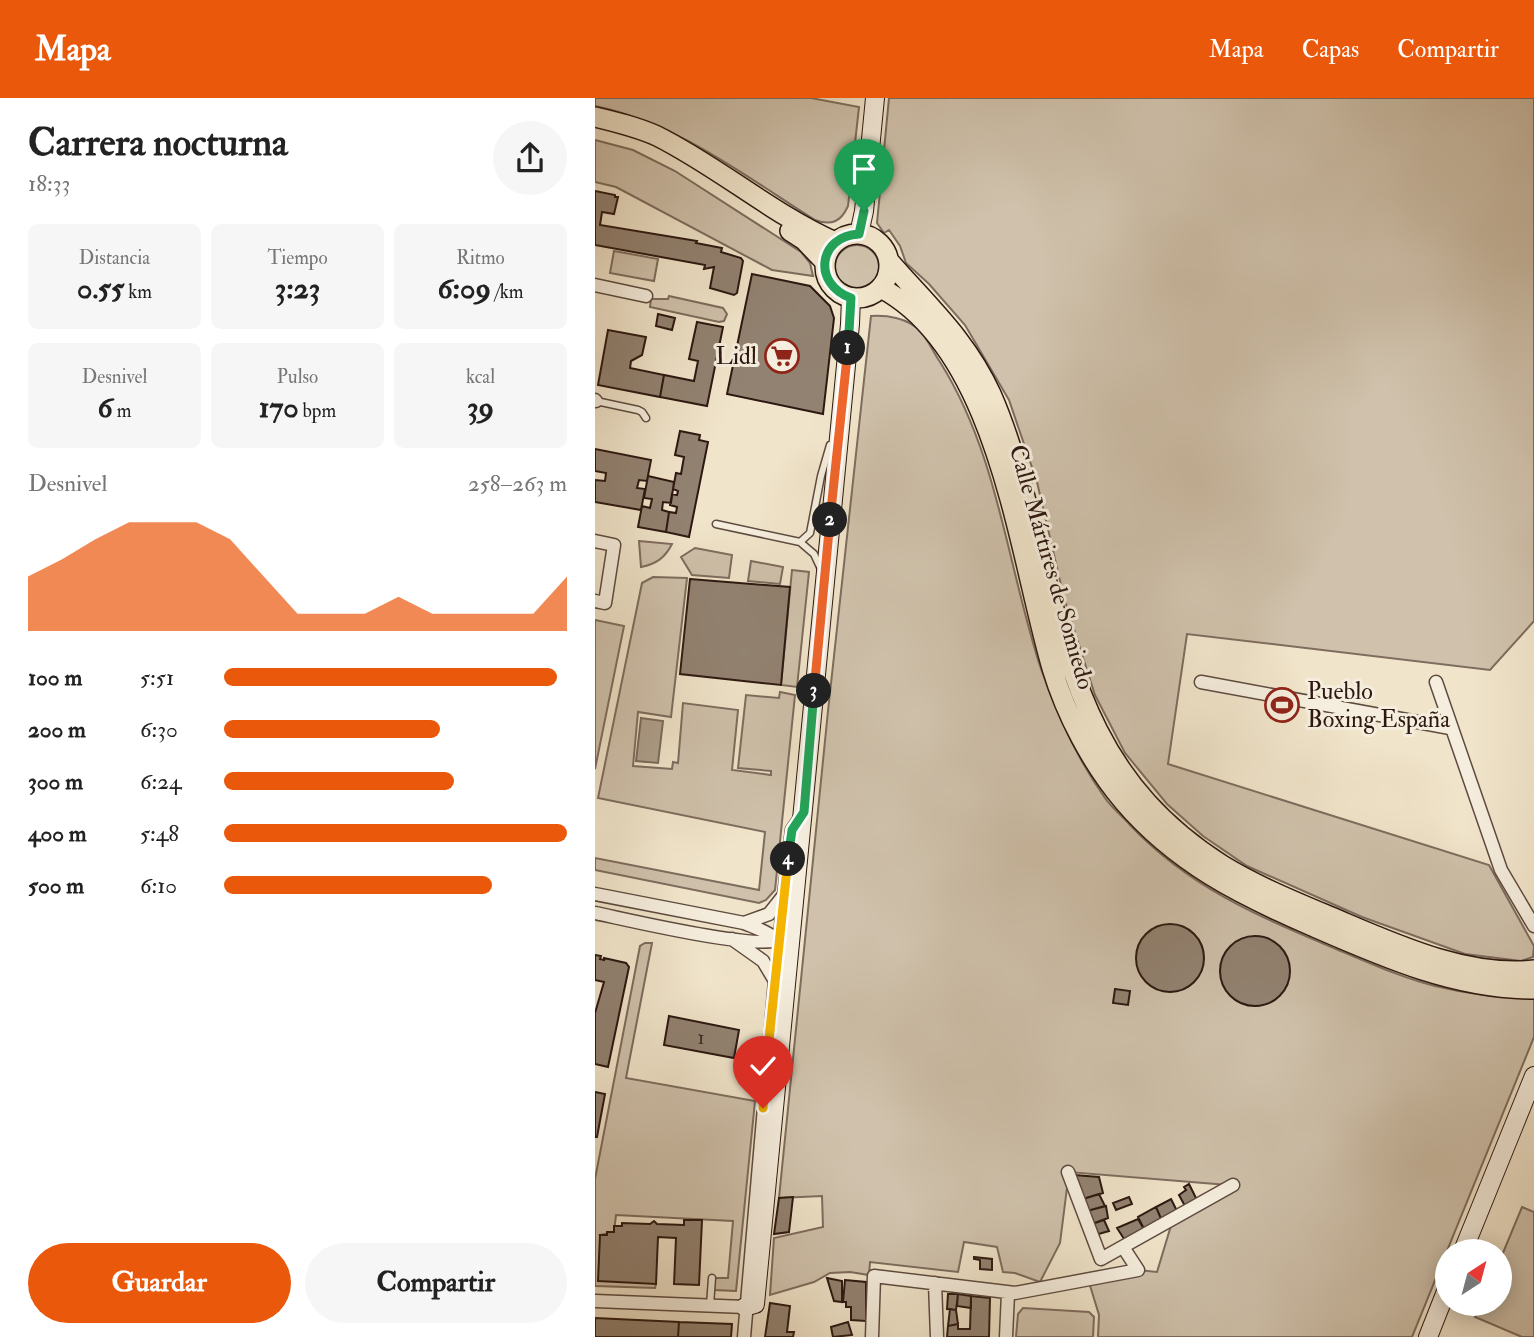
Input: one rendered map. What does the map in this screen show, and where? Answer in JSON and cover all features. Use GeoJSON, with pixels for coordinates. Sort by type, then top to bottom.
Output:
{"type":"FeatureCollection","features":[{"type":"Feature","properties":{"kind":"main road"},"geometry":{"type":"LineString","coordinates":[[859,234],[864,211],[875,98]]}},
{"type":"Feature","properties":{"kind":"main road"},"geometry":{"type":"LineString","coordinates":[[595,117],[627,124],[655,135],[702,161],[810,231],[835,242]]}},
{"type":"Feature","properties":{"kind":"main road"},"geometry":{"type":"LineString","coordinates":[[595,128],[670,156],[804,240],[824,261],[828,280],[834,288],[851,298],[867,296],[881,288],[889,272],[885,251],[869,236],[859,234],[846,235],[835,242],[824,261]]}},
{"type":"Feature","properties":{"kind":"main road","name":"Calle Mártires de Somiedo"},"geometry":{"type":"LineString","coordinates":[[888,261],[947,323],[990,392],[1011,447],[1065,648],[1083,702],[1117,765],[1152,809],[1188,842],[1225,866],[1286,897],[1353,926],[1445,960],[1487,968],[1534,970]]}},
{"type":"Feature","properties":{"kind":"main road","name":"Calle Mártires de Somiedo"},"geometry":{"type":"LineString","coordinates":[[881,288],[904,302],[932,329],[971,390],[988,430],[1006,487],[1053,669],[1069,712],[1100,769],[1141,821],[1175,852],[1211,877],[1288,916],[1407,965],[1470,984],[1534,989]]}},
{"type":"Feature","properties":{"kind":"main road"},"geometry":{"type":"LineString","coordinates":[[745,1307],[755,1304],[787,1004],[789,896],[804,812],[824,574],[851,324],[851,298]]}},
{"type":"Feature","properties":{"kind":"main road"},"geometry":{"type":"LineString","coordinates":[[1467,1239],[1534,1076]]}},
{"type":"Feature","properties":{"kind":"main road"},"geometry":{"type":"LineString","coordinates":[[1427,1337],[1436,1316]]}},
{"type":"Feature","properties":{"kind":"street"},"geometry":{"type":"LineString","coordinates":[[595,285],[646,296]]}},
{"type":"Feature","properties":{"kind":"street"},"geometry":{"type":"LineString","coordinates":[[595,541],[614,545],[605,603],[595,601]]}},
{"type":"Feature","properties":{"kind":"street"},"geometry":{"type":"LineString","coordinates":[[1201,682],[1450,727]]}},
{"type":"Feature","properties":{"kind":"street"},"geometry":{"type":"LineString","coordinates":[[1436,682],[1501,870],[1534,926]]}},
{"type":"Feature","properties":{"kind":"street"},"geometry":{"type":"LineString","coordinates":[[595,894],[744,923],[779,942],[785,952],[781,989],[787,1004]]}},
{"type":"Feature","properties":{"kind":"street"},"geometry":{"type":"LineString","coordinates":[[744,923],[769,914],[789,896]]}},
{"type":"Feature","properties":{"kind":"street"},"geometry":{"type":"LineString","coordinates":[[744,1337],[773,977],[779,942],[786,935],[789,896]]}},
{"type":"Feature","properties":{"kind":"street"},"geometry":{"type":"LineString","coordinates":[[595,913],[732,939],[759,943],[779,942]]}},
{"type":"Feature","properties":{"kind":"street"},"geometry":{"type":"LineString","coordinates":[[732,939],[763,961],[773,977]]}},
{"type":"Feature","properties":{"kind":"street"},"geometry":{"type":"LineString","coordinates":[[1068,1172],[1101,1259],[1233,1185]]}},
{"type":"Feature","properties":{"kind":"street"},"geometry":{"type":"LineString","coordinates":[[872,1337],[874,1276],[1008,1293],[1138,1270],[1123,1247]]}},
{"type":"Feature","properties":{"kind":"street"},"geometry":{"type":"LineString","coordinates":[[935,1283],[937,1337]]}},
{"type":"Feature","properties":{"kind":"street"},"geometry":{"type":"LineString","coordinates":[[1006,1337],[1008,1293]]}},
{"type":"Feature","properties":{"kind":"street"},"geometry":{"type":"LineString","coordinates":[[595,1301],[745,1307]]}},
{"type":"Feature","properties":{"kind":"lane"},"geometry":{"type":"LineString","coordinates":[[596,401],[638,410],[646,418]]}},
{"type":"Feature","properties":{"kind":"lane"},"geometry":{"type":"LineString","coordinates":[[800,542],[810,533],[821,475],[841,410]]}},
{"type":"Feature","properties":{"kind":"lane"},"geometry":{"type":"LineString","coordinates":[[716,524],[800,542],[814,554],[824,574]]}},
{"type":"Feature","properties":{"kind":"lane"},"geometry":{"type":"LineString","coordinates":[[710,1305],[712,1278]]}},
{"type":"Feature","properties":{"kind":"shaded area"},"geometry":{"type":"Polygon","coordinates":[[[595,98],[811,98],[859,107],[848,206],[835,221],[826,223],[815,220],[682,138],[625,114],[595,106],[595,98]]]}},
{"type":"Feature","properties":{"kind":"shaded area"},"geometry":{"type":"Polygon","coordinates":[[[889,98],[1534,98],[1534,621],[1490,670],[1187,634],[1168,764],[1489,865],[1534,946],[1533,957],[1521,961],[1465,954],[1362,917],[1247,866],[1203,836],[1167,804],[1125,753],[1095,695],[1064,598],[1037,482],[1009,400],[965,325],[929,284],[906,263],[900,246],[889,230],[884,233],[877,223],[889,98]]]}},
{"type":"Feature","properties":{"kind":"shaded area"},"geometry":{"type":"Polygon","coordinates":[[[595,140],[633,150],[675,171],[801,252],[810,263],[813,276],[772,270],[616,187],[595,182],[595,140]]]}},
{"type":"Feature","properties":{"kind":"shaded area"},"geometry":{"type":"Polygon","coordinates":[[[857,245],[866,246],[873,251],[878,258],[878,276],[873,283],[866,288],[857,289],[848,288],[841,283],[836,276],[835,267],[836,258],[841,251],[848,246],[857,245]]]}},
{"type":"Feature","properties":{"kind":"shaded area"},"geometry":{"type":"Polygon","coordinates":[[[614,251],[658,259],[654,281],[610,273],[614,251]]]}},
{"type":"Feature","properties":{"kind":"shaded area"},"geometry":{"type":"Polygon","coordinates":[[[669,296],[723,308],[727,314],[724,321],[719,322],[650,307],[651,299],[668,299],[669,296]]]}},
{"type":"Feature","properties":{"kind":"shaded area"},"geometry":{"type":"Polygon","coordinates":[[[871,316],[897,318],[920,331],[960,397],[988,472],[1046,683],[1076,751],[1114,809],[1153,847],[1201,883],[1279,925],[1423,983],[1472,993],[1534,998],[1534,1037],[1452,1239],[1435,1239],[1435,1280],[1412,1337],[1098,1337],[1099,1315],[1088,1279],[1138,1270],[1157,1272],[1173,1219],[1228,1185],[1069,1172],[1060,1243],[1040,1282],[1015,1273],[1003,1272],[997,1247],[964,1242],[958,1272],[870,1262],[869,1275],[830,1273],[814,1282],[770,1295],[774,1238],[823,1227],[822,1196],[779,1198],[871,316]]]}},
{"type":"Feature","properties":{"kind":"shaded area"},"geometry":{"type":"Polygon","coordinates":[[[639,541],[672,544],[659,560],[641,567],[639,541]]]}},
{"type":"Feature","properties":{"kind":"shaded area"},"geometry":{"type":"Polygon","coordinates":[[[695,548],[732,555],[729,578],[692,575],[681,557],[695,548]]]}},
{"type":"Feature","properties":{"kind":"shaded area"},"geometry":{"type":"Polygon","coordinates":[[[751,561],[783,567],[780,584],[748,581],[751,561]]]}},
{"type":"Feature","properties":{"kind":"shaded area"},"geometry":{"type":"Polygon","coordinates":[[[792,570],[809,572],[797,687],[781,685],[792,570]]]}},
{"type":"Feature","properties":{"kind":"shaded area"},"geometry":{"type":"Polygon","coordinates":[[[653,577],[687,578],[671,717],[638,712],[633,766],[672,769],[673,762],[678,763],[683,703],[738,710],[732,770],[771,775],[771,771],[738,768],[746,695],[779,698],[780,692],[795,695],[775,890],[759,903],[595,870],[595,858],[759,890],[765,832],[598,798],[642,583],[653,577]]]}},
{"type":"Feature","properties":{"kind":"shaded area"},"geometry":{"type":"Polygon","coordinates":[[[595,620],[624,626],[595,769],[595,620]]]}},
{"type":"Feature","properties":{"kind":"shaded area"},"geometry":{"type":"Polygon","coordinates":[[[641,718],[663,721],[658,763],[636,761],[641,718]]]}},
{"type":"Feature","properties":{"kind":"shaded area"},"geometry":{"type":"Polygon","coordinates":[[[652,943],[626,1078],[755,1101],[736,1291],[714,1290],[715,1278],[728,1278],[733,1221],[616,1215],[614,1232],[600,1235],[656,1284],[655,1288],[595,1286],[595,1179],[640,946],[652,943]]]}},
{"type":"Feature","properties":{"kind":"shaded area"},"geometry":{"type":"Polygon","coordinates":[[[1522,1207],[1534,1212],[1534,1337],[1522,1337],[1475,1317],[1512,1316],[1512,1239],[1509,1239],[1522,1207]]]}},
{"type":"Feature","properties":{"kind":"shaded area"},"geometry":{"type":"Polygon","coordinates":[[[1023,1308],[1089,1312],[1094,1317],[1093,1337],[1016,1337],[1018,1314],[1023,1308]]]}},
{"type":"Feature","properties":{"kind":"building"},"geometry":{"type":"Polygon","coordinates":[[[595,191],[618,197],[614,214],[602,212],[600,225],[697,241],[696,243],[722,248],[721,252],[741,258],[743,261],[737,293],[734,295],[710,288],[714,267],[704,269],[705,265],[595,245],[595,191]]]}},
{"type":"Feature","properties":{"kind":"building","name":"Lidl"},"geometry":{"type":"Polygon","coordinates":[[[752,274],[810,286],[830,306],[834,318],[823,414],[727,394],[752,274]]]}},
{"type":"Feature","properties":{"kind":"building"},"geometry":{"type":"Polygon","coordinates":[[[658,314],[675,318],[672,330],[656,326],[658,314]]]}},
{"type":"Feature","properties":{"kind":"building"},"geometry":{"type":"Polygon","coordinates":[[[697,322],[723,327],[707,406],[660,397],[664,375],[694,381],[698,361],[689,359],[697,322]]]}},
{"type":"Feature","properties":{"kind":"building"},"geometry":{"type":"Polygon","coordinates":[[[608,330],[646,337],[642,355],[631,361],[630,368],[664,375],[660,397],[598,385],[608,330]]]}},
{"type":"Feature","properties":{"kind":"building"},"geometry":{"type":"Polygon","coordinates":[[[680,431],[700,435],[699,440],[708,442],[689,537],[666,532],[669,512],[676,513],[677,507],[670,505],[672,494],[677,495],[678,491],[673,489],[676,473],[681,474],[684,457],[675,455],[680,431]]]}},
{"type":"Feature","properties":{"kind":"building"},"geometry":{"type":"Polygon","coordinates":[[[595,449],[651,460],[647,481],[639,480],[637,488],[645,489],[641,510],[595,502],[595,480],[605,481],[606,473],[595,471],[595,449]]]}},
{"type":"Feature","properties":{"kind":"building"},"geometry":{"type":"Polygon","coordinates":[[[648,476],[674,482],[671,503],[663,502],[662,510],[669,512],[666,532],[638,527],[642,506],[650,508],[652,499],[644,498],[648,476]]]}},
{"type":"Feature","properties":{"kind":"building"},"geometry":{"type":"Polygon","coordinates":[[[690,579],[790,587],[781,685],[680,674],[690,579]]]}},
{"type":"Feature","properties":{"kind":"building"},"geometry":{"type":"Polygon","coordinates":[[[1170,924],[1183,926],[1194,934],[1202,945],[1202,971],[1194,982],[1183,990],[1170,992],[1157,990],[1146,982],[1138,971],[1136,958],[1138,945],[1146,934],[1157,926],[1170,924]]]}},
{"type":"Feature","properties":{"kind":"building"},"geometry":{"type":"Polygon","coordinates":[[[1255,936],[1274,942],[1284,952],[1290,971],[1284,990],[1274,1000],[1255,1006],[1236,1000],[1226,990],[1220,971],[1226,952],[1236,942],[1255,936]]]}},
{"type":"Feature","properties":{"kind":"building"},"geometry":{"type":"Polygon","coordinates":[[[595,955],[601,956],[600,959],[626,963],[629,967],[608,1067],[595,1064],[595,1013],[604,982],[595,980],[595,955]]]}},
{"type":"Feature","properties":{"kind":"building"},"geometry":{"type":"Polygon","coordinates":[[[1115,989],[1130,991],[1128,1005],[1113,1003],[1115,989]]]}},
{"type":"Feature","properties":{"kind":"building"},"geometry":{"type":"Polygon","coordinates":[[[669,1016],[739,1030],[734,1058],[664,1045],[669,1016]]]}},
{"type":"Feature","properties":{"kind":"building"},"geometry":{"type":"Polygon","coordinates":[[[595,1092],[605,1094],[597,1137],[595,1137],[595,1092]]]}},
{"type":"Feature","properties":{"kind":"building"},"geometry":{"type":"Polygon","coordinates":[[[1074,1175],[1099,1177],[1103,1193],[1083,1199],[1074,1175]]]}},
{"type":"Feature","properties":{"kind":"building"},"geometry":{"type":"Polygon","coordinates":[[[1189,1184],[1198,1202],[1186,1208],[1179,1195],[1189,1184]]]}},
{"type":"Feature","properties":{"kind":"building"},"geometry":{"type":"Polygon","coordinates":[[[1099,1194],[1105,1206],[1087,1211],[1083,1199],[1099,1194]]]}},
{"type":"Feature","properties":{"kind":"building"},"geometry":{"type":"Polygon","coordinates":[[[793,1197],[789,1232],[774,1234],[779,1198],[793,1197]]]}},
{"type":"Feature","properties":{"kind":"building"},"geometry":{"type":"Polygon","coordinates":[[[1129,1197],[1132,1204],[1116,1210],[1113,1203],[1129,1197]]]}},
{"type":"Feature","properties":{"kind":"building"},"geometry":{"type":"Polygon","coordinates":[[[1171,1199],[1178,1213],[1162,1221],[1156,1207],[1171,1199]]]}},
{"type":"Feature","properties":{"kind":"building"},"geometry":{"type":"Polygon","coordinates":[[[1106,1206],[1108,1218],[1092,1224],[1087,1211],[1106,1206]]]}},
{"type":"Feature","properties":{"kind":"building"},"geometry":{"type":"Polygon","coordinates":[[[1156,1207],[1162,1221],[1145,1231],[1138,1217],[1156,1207]]]}},
{"type":"Feature","properties":{"kind":"building"},"geometry":{"type":"Polygon","coordinates":[[[1138,1219],[1145,1231],[1126,1242],[1117,1228],[1138,1219]]]}},
{"type":"Feature","properties":{"kind":"building"},"geometry":{"type":"Polygon","coordinates":[[[684,1220],[702,1220],[699,1285],[674,1284],[676,1238],[658,1237],[656,1284],[598,1281],[600,1235],[614,1232],[614,1226],[622,1226],[622,1223],[650,1224],[654,1221],[657,1224],[684,1225],[684,1220]]]}},
{"type":"Feature","properties":{"kind":"building"},"geometry":{"type":"Polygon","coordinates":[[[1104,1220],[1109,1231],[1095,1235],[1092,1224],[1104,1220]]]}},
{"type":"Feature","properties":{"kind":"building"},"geometry":{"type":"Polygon","coordinates":[[[974,1257],[992,1259],[992,1270],[980,1269],[980,1260],[974,1257]]]}},
{"type":"Feature","properties":{"kind":"building"},"geometry":{"type":"Polygon","coordinates":[[[827,1278],[842,1281],[842,1302],[834,1301],[827,1278]]]}},
{"type":"Feature","properties":{"kind":"building"},"geometry":{"type":"Polygon","coordinates":[[[845,1280],[866,1282],[866,1321],[851,1320],[851,1307],[846,1307],[846,1302],[843,1302],[845,1280]]]}},
{"type":"Feature","properties":{"kind":"building"},"geometry":{"type":"Polygon","coordinates":[[[948,1294],[958,1294],[956,1310],[947,1309],[948,1294]]]}},
{"type":"Feature","properties":{"kind":"building"},"geometry":{"type":"Polygon","coordinates":[[[958,1294],[971,1296],[971,1308],[957,1306],[958,1294]]]}},
{"type":"Feature","properties":{"kind":"building"},"geometry":{"type":"Polygon","coordinates":[[[971,1296],[990,1298],[989,1337],[947,1337],[948,1326],[958,1324],[958,1329],[970,1329],[971,1296]]]}},
{"type":"Feature","properties":{"kind":"building"},"geometry":{"type":"Polygon","coordinates":[[[770,1303],[790,1306],[787,1332],[794,1332],[793,1337],[765,1337],[770,1303]]]}},
{"type":"Feature","properties":{"kind":"building"},"geometry":{"type":"Polygon","coordinates":[[[950,1309],[956,1310],[958,1324],[948,1326],[950,1309]]]}},
{"type":"Feature","properties":{"kind":"building"},"geometry":{"type":"Polygon","coordinates":[[[595,1318],[679,1322],[678,1337],[595,1337],[595,1318]]]}},
{"type":"Feature","properties":{"kind":"building"},"geometry":{"type":"Polygon","coordinates":[[[679,1322],[732,1324],[731,1337],[678,1337],[679,1322]]]}},
{"type":"Feature","properties":{"kind":"building"},"geometry":{"type":"Polygon","coordinates":[[[848,1322],[852,1335],[833,1337],[831,1327],[848,1322]]]}},
{"type":"Feature","properties":{"kind":"place","name":"Lidl"},"geometry":{"type":"Point","coordinates":[782,356]}},
{"type":"Feature","properties":{"kind":"place","name":"Pueblo Boxing España"},"geometry":{"type":"Point","coordinates":[1282,705]}},
{"type":"Feature","properties":{"kind":"route"},"geometry":{"type":"LineString","coordinates":[[763,1108],[792,830],[804,812],[824,574],[851,324],[851,298],[834,288],[828,280],[824,261],[828,251],[840,238],[859,234],[864,211]]}}]}
